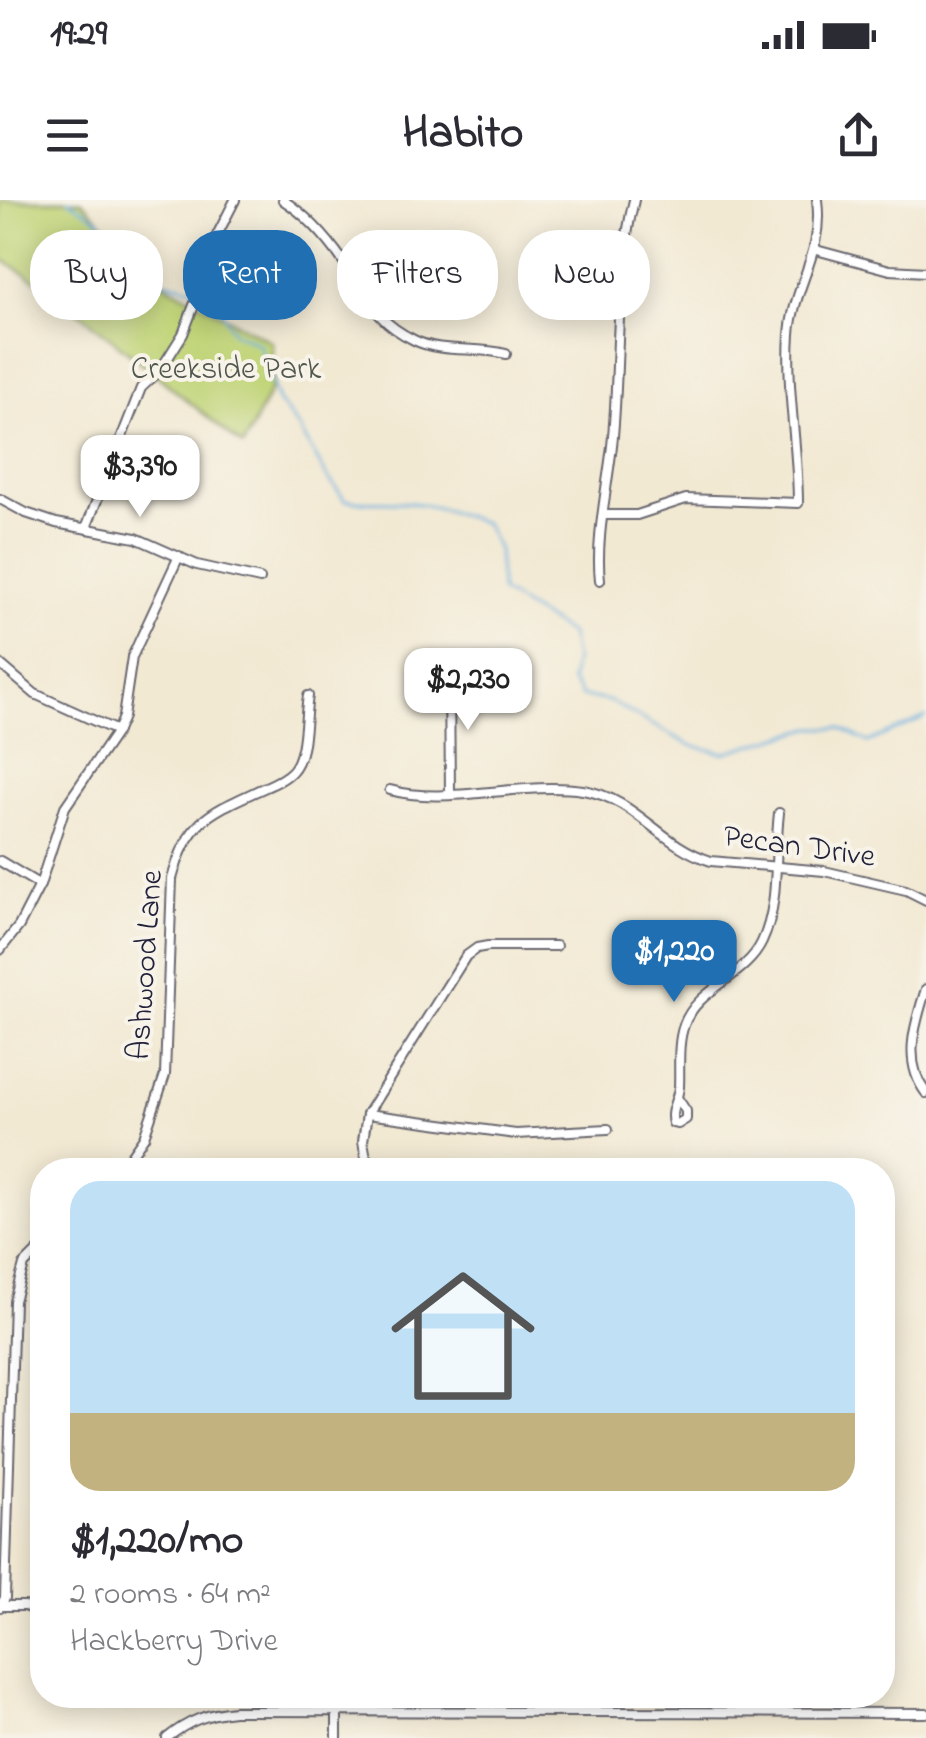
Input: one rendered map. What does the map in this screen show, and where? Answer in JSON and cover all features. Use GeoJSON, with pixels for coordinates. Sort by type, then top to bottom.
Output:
{"type":"FeatureCollection","features":[{"type":"Feature","properties":{"kind":"street"},"geometry":{"type":"LineString","coordinates":[[86,528],[141,388],[168,359],[190,318],[210,247],[235,200]]}},
{"type":"Feature","properties":{"kind":"street"},"geometry":{"type":"LineString","coordinates":[[284,200],[301,212],[344,262],[376,314],[402,333],[430,347],[506,354]]}},
{"type":"Feature","properties":{"kind":"street"},"geometry":{"type":"LineString","coordinates":[[600,580],[598,557],[615,420],[627,227],[634,200]]}},
{"type":"Feature","properties":{"kind":"street"},"geometry":{"type":"LineString","coordinates":[[604,515],[637,515],[686,499],[798,502],[790,332],[798,292],[816,250],[817,200]]}},
{"type":"Feature","properties":{"kind":"street"},"geometry":{"type":"LineString","coordinates":[[816,250],[890,270],[926,272]]}},
{"type":"Feature","properties":{"kind":"street"},"geometry":{"type":"LineString","coordinates":[[0,498],[26,513],[56,523],[136,538],[197,565],[260,579]]}},
{"type":"Feature","properties":{"kind":"street"},"geometry":{"type":"LineString","coordinates":[[0,950],[19,926],[40,885],[65,807],[118,731],[132,657],[179,556]]}},
{"type":"Feature","properties":{"kind":"street"},"geometry":{"type":"LineString","coordinates":[[0,664],[35,694],[118,731]]}},
{"type":"Feature","properties":{"kind":"street"},"geometry":{"type":"LineString","coordinates":[[449,674],[450,793]]}},
{"type":"Feature","properties":{"kind":"street","name":"Ashwood Lane"},"geometry":{"type":"LineString","coordinates":[[130,1158],[144,1137],[165,1075],[172,879],[180,852],[210,812],[292,772],[300,759],[308,696]]}},
{"type":"Feature","properties":{"kind":"street","name":"Pecan Drive"},"geometry":{"type":"LineString","coordinates":[[390,790],[425,796],[508,790],[586,791],[620,802],[660,835],[694,856],[711,861],[824,871],[925,898]]}},
{"type":"Feature","properties":{"kind":"street"},"geometry":{"type":"LineString","coordinates":[[678,1099],[684,1024],[697,1004],[748,963],[770,920],[778,814]]}},
{"type":"Feature","properties":{"kind":"street"},"geometry":{"type":"LineString","coordinates":[[0,862],[40,885]]}},
{"type":"Feature","properties":{"kind":"street"},"geometry":{"type":"LineString","coordinates":[[366,1158],[363,1141],[367,1114],[466,956],[488,946],[556,946]]}},
{"type":"Feature","properties":{"kind":"street"},"geometry":{"type":"LineString","coordinates":[[926,989],[912,1050],[916,1074],[926,1093]]}},
{"type":"Feature","properties":{"kind":"street"},"geometry":{"type":"LineString","coordinates":[[367,1114],[516,1134],[608,1130]]}},
{"type":"Feature","properties":{"kind":"street"},"geometry":{"type":"LineString","coordinates":[[30,1258],[24,1264],[14,1301],[11,1463],[2,1606],[30,1609]]}},
{"type":"Feature","properties":{"kind":"street"},"geometry":{"type":"LineString","coordinates":[[596,1708],[596,1712]]}},
{"type":"Feature","properties":{"kind":"street"},"geometry":{"type":"LineString","coordinates":[[337,1711],[338,1738]]}},
{"type":"Feature","properties":{"kind":"street"},"geometry":{"type":"LineString","coordinates":[[167,1738],[184,1724],[208,1714],[926,1713]]}},
{"type":"Feature","properties":{"kind":"green space","name":"Creekside Park"},"geometry":{"type":"Polygon","coordinates":[[[0,200],[81,200],[109,230],[30,230],[30,276],[0,258],[0,200]]]}},
{"type":"Feature","properties":{"kind":"green space","name":"Creekside Park"},"geometry":{"type":"Polygon","coordinates":[[[163,283],[183,294],[183,320],[231,320],[272,342],[273,385],[243,446],[89,320],[163,320],[163,283]]]}},
{"type":"Feature","properties":{"kind":"waterway"},"geometry":{"type":"LineString","coordinates":[[69,200],[99,220],[154,278],[183,286]]}},
{"type":"Feature","properties":{"kind":"waterway"},"geometry":{"type":"LineString","coordinates":[[227,320],[233,332],[259,344],[278,401],[345,500],[422,504],[485,523],[498,550],[501,592],[570,634],[575,658],[571,681],[582,696],[609,701],[690,745],[723,753],[811,728],[840,728],[868,742],[926,717]]}}]}
